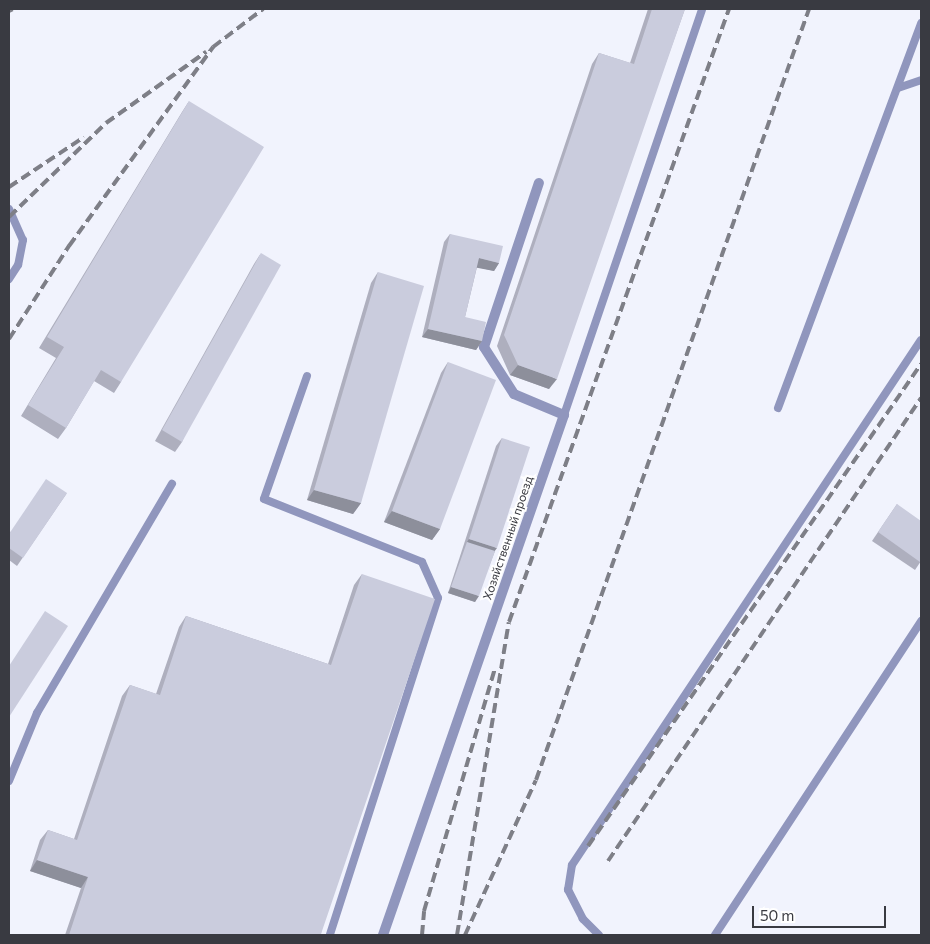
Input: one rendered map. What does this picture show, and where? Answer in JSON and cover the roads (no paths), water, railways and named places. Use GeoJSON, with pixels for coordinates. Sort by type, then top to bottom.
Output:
{"type":"FeatureCollection","features":[{"type":"Feature","properties":{"kind":"street"},"geometry":{"type":"LineString","coordinates":[[539,183],[484,347],[514,394],[564,415]]}},
{"type":"Feature","properties":{"kind":"street","name":"Хозяйственный проезд"},"geometry":{"type":"LineString","coordinates":[[383,935],[564,415]]}},
{"type":"Feature","properties":{"kind":"lane"},"geometry":{"type":"LineString","coordinates":[[564,415],[702,9]]}},
{"type":"Feature","properties":{"kind":"lane"},"geometry":{"type":"LineString","coordinates":[[778,408],[921,23]]}},
{"type":"Feature","properties":{"kind":"lane"},"geometry":{"type":"LineString","coordinates":[[898,88],[921,80]]}},
{"type":"Feature","properties":{"kind":"lane"},"geometry":{"type":"LineString","coordinates":[[9,208],[23,240],[18,265],[9,279]]}},
{"type":"Feature","properties":{"kind":"lane"},"geometry":{"type":"LineString","coordinates":[[598,935],[583,919],[568,890],[572,865],[921,340]]}},
{"type":"Feature","properties":{"kind":"lane"},"geometry":{"type":"LineString","coordinates":[[306,376],[264,499],[422,562],[438,598],[330,935]]}},
{"type":"Feature","properties":{"kind":"lane"},"geometry":{"type":"LineString","coordinates":[[9,782],[37,713],[172,484]]}},
{"type":"Feature","properties":{"kind":"lane"},"geometry":{"type":"LineString","coordinates":[[715,935],[921,620]]}},
{"type":"Feature","properties":{"kind":"railway"},"geometry":{"type":"LineString","coordinates":[[9,11],[13,9]]}},
{"type":"Feature","properties":{"kind":"railway"},"geometry":{"type":"LineString","coordinates":[[9,339],[69,246],[213,47],[263,9]]}},
{"type":"Feature","properties":{"kind":"railway"},"geometry":{"type":"LineString","coordinates":[[457,935],[509,622],[729,9]]}},
{"type":"Feature","properties":{"kind":"railway"},"geometry":{"type":"LineString","coordinates":[[465,935],[536,780],[809,9]]}},
{"type":"Feature","properties":{"kind":"railway"},"geometry":{"type":"LineString","coordinates":[[9,217],[106,123],[206,52]]}},
{"type":"Feature","properties":{"kind":"railway"},"geometry":{"type":"LineString","coordinates":[[9,187],[84,137]]}},
{"type":"Feature","properties":{"kind":"railway"},"geometry":{"type":"LineString","coordinates":[[588,846],[921,364]]}},
{"type":"Feature","properties":{"kind":"railway"},"geometry":{"type":"LineString","coordinates":[[608,861],[921,398]]}},
{"type":"Feature","properties":{"kind":"railway"},"geometry":{"type":"LineString","coordinates":[[422,935],[424,911],[495,668]]}}]}
